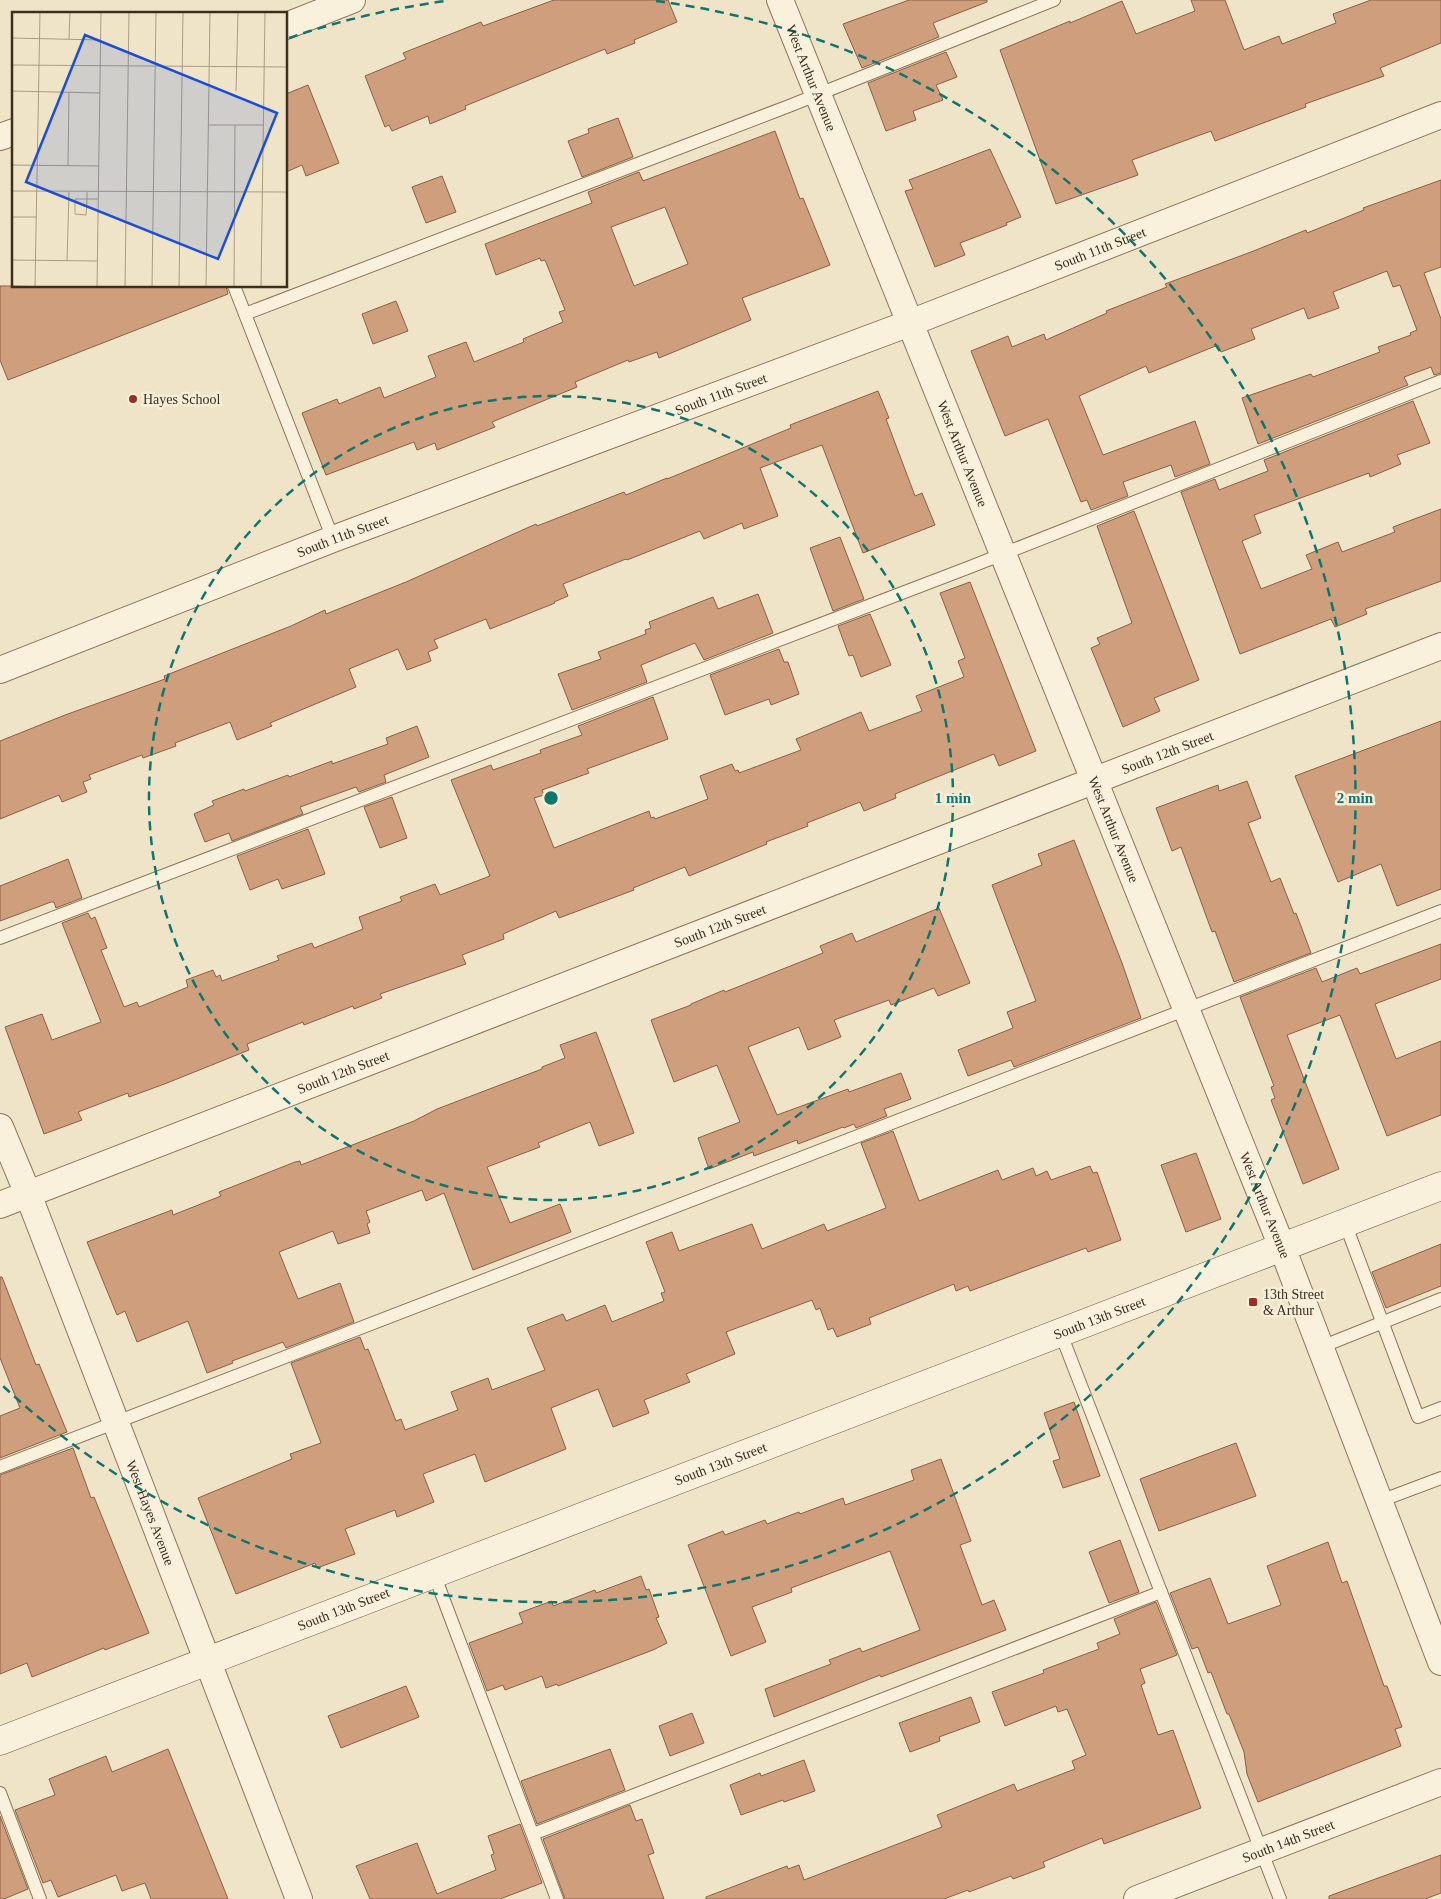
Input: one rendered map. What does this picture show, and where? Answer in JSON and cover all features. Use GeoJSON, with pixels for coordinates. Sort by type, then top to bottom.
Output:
{"type":"FeatureCollection","features":[{"type":"Feature","properties":{"kind":"street"},"geometry":{"type":"LineString","coordinates":[[288,25],[352,0]]}},
{"type":"Feature","properties":{"kind":"street","name":"West Arthur Avenue"},"geometry":{"type":"LineString","coordinates":[[780,0],[1282,1247],[1441,1662]]}},
{"type":"Feature","properties":{"kind":"street","name":"South 11th Street"},"geometry":{"type":"LineString","coordinates":[[0,670],[333,539],[910,323],[1441,115]]}},
{"type":"Feature","properties":{"kind":"street"},"geometry":{"type":"LineString","coordinates":[[0,137],[12,133]]}},
{"type":"Feature","properties":{"kind":"street","name":"South 12th Street"},"geometry":{"type":"LineString","coordinates":[[0,1205],[1441,646]]}},
{"type":"Feature","properties":{"kind":"street","name":"West Hayes Avenue"},"geometry":{"type":"LineString","coordinates":[[0,1127],[28,1194],[299,1899]]}},
{"type":"Feature","properties":{"kind":"street","name":"South 13th Street"},"geometry":{"type":"LineString","coordinates":[[0,1741],[1061,1334],[1441,1186]]}},
{"type":"Feature","properties":{"kind":"street","name":"South 14th Street"},"geometry":{"type":"LineString","coordinates":[[1137,1899],[1441,1782]]}},
{"type":"Feature","properties":{"kind":"lane"},"geometry":{"type":"LineString","coordinates":[[245,314],[818,94],[1054,0]]}},
{"type":"Feature","properties":{"kind":"lane"},"geometry":{"type":"LineString","coordinates":[[235,288],[333,539]]}},
{"type":"Feature","properties":{"kind":"lane"},"geometry":{"type":"LineString","coordinates":[[0,938],[1003,554],[1441,381]]}},
{"type":"Feature","properties":{"kind":"lane"},"geometry":{"type":"LineString","coordinates":[[0,1467],[1441,911]]}},
{"type":"Feature","properties":{"kind":"lane"},"geometry":{"type":"LineString","coordinates":[[1345,1223],[1370,1282],[1382,1322],[1418,1417],[1441,1408]]}},
{"type":"Feature","properties":{"kind":"lane"},"geometry":{"type":"LineString","coordinates":[[1321,1347],[1441,1299]]}},
{"type":"Feature","properties":{"kind":"lane"},"geometry":{"type":"LineString","coordinates":[[1061,1334],[1280,1899]]}},
{"type":"Feature","properties":{"kind":"lane"},"geometry":{"type":"LineString","coordinates":[[1380,1501],[1441,1478]]}},
{"type":"Feature","properties":{"kind":"lane"},"geometry":{"type":"LineString","coordinates":[[434,1574],[557,1899]]}},
{"type":"Feature","properties":{"kind":"lane"},"geometry":{"type":"LineString","coordinates":[[532,1834],[1161,1592]]}},
{"type":"Feature","properties":{"kind":"lane"},"geometry":{"type":"LineString","coordinates":[[0,1794],[40,1899]]}},
{"type":"Feature","properties":{"kind":"building"},"geometry":{"type":"Polygon","coordinates":[[[554,0],[668,0],[677,22],[634,40],[635,43],[607,54],[605,49],[465,106],[466,109],[430,124],[428,116],[392,131],[389,125],[385,127],[365,76],[406,59],[403,53],[481,22],[483,26],[554,0]]]}},
{"type":"Feature","properties":{"kind":"building"},"geometry":{"type":"Polygon","coordinates":[[[909,0],[987,0],[987,2],[933,23],[939,37],[862,68],[843,24],[909,0]]]}},
{"type":"Feature","properties":{"kind":"building"},"geometry":{"type":"Polygon","coordinates":[[[1191,0],[1225,0],[1244,50],[1279,36],[1282,44],[1336,23],[1333,14],[1371,0],[1441,0],[1441,43],[1380,68],[1384,76],[1305,104],[1306,107],[1215,141],[1211,131],[1132,160],[1138,175],[1056,204],[1000,50],[1122,1],[1136,34],[1195,11],[1191,0]]]}},
{"type":"Feature","properties":{"kind":"building"},"geometry":{"type":"Polygon","coordinates":[[[946,52],[957,77],[936,85],[943,100],[913,111],[916,120],[886,131],[868,83],[946,52]]]}},
{"type":"Feature","properties":{"kind":"building"},"geometry":{"type":"Polygon","coordinates":[[[308,85],[339,163],[306,176],[302,165],[288,171],[288,93],[308,85]]]}},
{"type":"Feature","properties":{"kind":"building"},"geometry":{"type":"Polygon","coordinates":[[[618,118],[633,157],[582,177],[568,141],[589,133],[588,129],[618,118]]]}},
{"type":"Feature","properties":{"kind":"building"},"geometry":{"type":"Polygon","coordinates":[[[775,131],[800,199],[803,198],[830,265],[742,298],[751,320],[659,358],[657,352],[629,362],[628,360],[575,382],[577,387],[492,422],[495,427],[437,450],[435,443],[417,450],[414,442],[326,475],[302,413],[337,399],[339,404],[380,387],[384,398],[436,377],[428,356],[466,342],[474,362],[524,342],[523,339],[563,322],[559,312],[565,310],[545,260],[541,261],[540,258],[496,275],[485,244],[592,203],[588,192],[639,172],[643,181],[775,131]],[[665,207],[611,227],[634,286],[688,264],[665,207]]]}},
{"type":"Feature","properties":{"kind":"building"},"geometry":{"type":"Polygon","coordinates":[[[990,149],[1021,217],[1006,223],[1007,225],[960,243],[965,255],[935,267],[905,191],[913,189],[909,180],[990,149]]]}},
{"type":"Feature","properties":{"kind":"building"},"geometry":{"type":"Polygon","coordinates":[[[442,176],[456,212],[426,223],[412,187],[442,176]]]}},
{"type":"Feature","properties":{"kind":"building"},"geometry":{"type":"Polygon","coordinates":[[[1441,180],[1441,267],[1424,273],[1441,319],[1441,373],[1434,375],[1431,367],[1404,377],[1408,385],[1258,444],[1242,398],[1311,374],[1313,377],[1380,352],[1378,347],[1411,335],[1410,333],[1417,330],[1400,285],[1393,287],[1387,271],[1333,292],[1339,308],[1308,319],[1304,308],[1251,329],[1255,339],[1221,352],[1218,345],[1149,373],[1146,366],[1079,396],[1103,455],[1195,421],[1210,464],[1175,477],[1171,465],[1123,482],[1128,496],[1091,510],[1087,500],[1081,502],[1048,419],[1005,436],[971,351],[1008,336],[1012,347],[1044,334],[1046,340],[1107,313],[1106,311],[1167,287],[1165,284],[1306,230],[1307,233],[1364,210],[1363,208],[1441,180]]]}},
{"type":"Feature","properties":{"kind":"building"},"geometry":{"type":"Polygon","coordinates":[[[0,286],[12,286],[12,288],[226,288],[228,294],[8,380],[0,360],[0,286]]]}},
{"type":"Feature","properties":{"kind":"building"},"geometry":{"type":"Polygon","coordinates":[[[396,301],[408,331],[373,344],[362,314],[396,301]]]}},
{"type":"Feature","properties":{"kind":"building"},"geometry":{"type":"Polygon","coordinates":[[[878,391],[889,418],[886,419],[915,496],[922,493],[935,525],[863,553],[822,445],[760,468],[778,516],[744,529],[742,523],[704,539],[700,531],[626,559],[563,584],[568,596],[555,603],[490,629],[486,619],[434,640],[438,648],[428,652],[431,661],[407,670],[398,649],[349,669],[356,687],[270,723],[272,726],[237,740],[230,722],[175,743],[176,746],[143,758],[142,755],[89,775],[91,779],[83,782],[87,792],[62,802],[59,795],[0,819],[0,741],[165,679],[164,676],[291,626],[325,610],[326,614],[406,582],[536,524],[537,526],[624,492],[626,495],[667,479],[791,428],[790,425],[878,391]]]}},
{"type":"Feature","properties":{"kind":"building"},"geometry":{"type":"Polygon","coordinates":[[[1413,401],[1430,443],[1397,455],[1401,464],[1370,477],[1369,473],[1254,515],[1261,533],[1242,541],[1261,589],[1312,569],[1306,555],[1338,542],[1342,552],[1395,532],[1393,527],[1441,509],[1441,581],[1365,609],[1367,614],[1335,627],[1331,619],[1240,654],[1181,492],[1215,479],[1219,490],[1268,471],[1264,460],[1413,401]]]}},
{"type":"Feature","properties":{"kind":"building"},"geometry":{"type":"Polygon","coordinates":[[[1134,511],[1199,680],[1154,698],[1160,711],[1123,727],[1091,648],[1100,644],[1097,638],[1132,623],[1097,526],[1134,511]]]}},
{"type":"Feature","properties":{"kind":"building"},"geometry":{"type":"Polygon","coordinates":[[[840,537],[864,599],[833,611],[810,548],[840,537]]]}},
{"type":"Feature","properties":{"kind":"building"},"geometry":{"type":"Polygon","coordinates":[[[970,582],[1036,751],[999,766],[994,754],[895,794],[896,798],[864,811],[860,802],[807,823],[808,826],[766,842],[767,844],[689,876],[685,867],[633,888],[634,890],[559,918],[556,911],[503,934],[504,939],[462,955],[466,964],[380,994],[382,998],[354,1009],[353,1006],[304,1025],[303,1022],[247,1044],[249,1050],[167,1083],[129,1097],[128,1093],[78,1112],[82,1120],[44,1134],[5,1027],[42,1014],[52,1040],[101,1022],[62,923],[88,913],[91,919],[95,917],[107,948],[101,950],[124,1007],[137,1002],[139,1007],[188,987],[186,980],[213,970],[216,977],[220,975],[222,981],[279,960],[277,956],[312,943],[314,948],[363,929],[359,917],[402,901],[400,897],[435,884],[440,895],[490,876],[451,780],[491,765],[493,770],[541,753],[540,750],[582,735],[578,726],[653,697],[668,739],[587,769],[589,773],[542,790],[544,795],[534,798],[554,848],[649,811],[651,818],[654,817],[655,819],[708,799],[700,776],[732,764],[735,771],[738,770],[739,773],[801,750],[796,739],[861,712],[869,731],[922,711],[916,696],[964,677],[958,661],[965,658],[940,593],[970,582]]]}},
{"type":"Feature","properties":{"kind":"building"},"geometry":{"type":"Polygon","coordinates":[[[758,594],[773,633],[704,660],[695,643],[641,665],[647,682],[572,710],[558,674],[601,659],[598,652],[646,634],[645,630],[651,628],[649,622],[713,597],[718,609],[758,594]]]}},
{"type":"Feature","properties":{"kind":"building"},"geometry":{"type":"Polygon","coordinates":[[[870,614],[891,665],[861,677],[853,655],[849,656],[838,626],[870,614]]]}},
{"type":"Feature","properties":{"kind":"building"},"geometry":{"type":"Polygon","coordinates":[[[779,649],[784,662],[788,662],[799,694],[771,705],[769,699],[725,715],[710,675],[779,649]]]}},
{"type":"Feature","properties":{"kind":"building"},"geometry":{"type":"Polygon","coordinates":[[[1441,721],[1441,889],[1397,906],[1381,864],[1338,882],[1295,776],[1441,721]]]}},
{"type":"Feature","properties":{"kind":"building"},"geometry":{"type":"Polygon","coordinates":[[[417,726],[429,757],[384,775],[386,782],[359,792],[356,787],[300,807],[303,814],[232,841],[229,833],[205,842],[194,814],[214,805],[212,801],[288,775],[289,777],[332,761],[332,764],[388,744],[386,738],[417,726]]]}},
{"type":"Feature","properties":{"kind":"building"},"geometry":{"type":"Polygon","coordinates":[[[1247,781],[1261,818],[1248,823],[1271,882],[1280,878],[1311,953],[1234,982],[1215,931],[1212,932],[1181,847],[1172,851],[1156,808],[1218,785],[1219,791],[1247,781]]]}},
{"type":"Feature","properties":{"kind":"building"},"geometry":{"type":"Polygon","coordinates":[[[392,797],[407,838],[380,848],[364,807],[392,797]]]}},
{"type":"Feature","properties":{"kind":"building"},"geometry":{"type":"Polygon","coordinates":[[[308,829],[325,874],[282,889],[278,879],[250,890],[237,856],[308,829]]]}},
{"type":"Feature","properties":{"kind":"building"},"geometry":{"type":"Polygon","coordinates":[[[1074,840],[1122,963],[1141,1018],[1014,1067],[1011,1060],[968,1076],[958,1050],[1013,1028],[1007,1012],[1036,1001],[992,885],[1042,865],[1038,854],[1074,840]]]}},
{"type":"Feature","properties":{"kind":"building"},"geometry":{"type":"Polygon","coordinates":[[[68,859],[82,898],[56,908],[54,902],[51,902],[0,921],[0,886],[68,859]]]}},
{"type":"Feature","properties":{"kind":"building"},"geometry":{"type":"Polygon","coordinates":[[[939,908],[970,983],[938,996],[934,988],[891,1005],[889,1000],[834,1020],[841,1037],[808,1050],[799,1027],[748,1047],[777,1115],[848,1089],[849,1092],[901,1073],[911,1099],[884,1109],[887,1116],[856,1128],[854,1124],[798,1144],[797,1140],[754,1156],[753,1152],[709,1169],[698,1138],[740,1122],[717,1065],[674,1082],[651,1020],[823,953],[820,946],[852,933],[856,942],[939,908]]]}},
{"type":"Feature","properties":{"kind":"building"},"geometry":{"type":"Polygon","coordinates":[[[1441,944],[1441,979],[1375,1004],[1396,1059],[1441,1041],[1441,1115],[1387,1136],[1340,1015],[1287,1035],[1339,1169],[1303,1184],[1271,1100],[1275,1098],[1271,1087],[1274,1086],[1240,997],[1316,968],[1322,982],[1357,968],[1360,974],[1441,944]]]}},
{"type":"Feature","properties":{"kind":"building"},"geometry":{"type":"Polygon","coordinates":[[[596,1032],[634,1133],[599,1146],[590,1122],[538,1143],[540,1147],[487,1167],[510,1223],[560,1204],[571,1232],[473,1270],[444,1193],[426,1201],[422,1190],[366,1211],[370,1222],[367,1224],[370,1233],[338,1244],[333,1231],[279,1252],[298,1299],[340,1283],[354,1322],[286,1348],[283,1342],[232,1361],[233,1363],[207,1373],[188,1321],[137,1342],[125,1311],[117,1315],[87,1242],[172,1210],[173,1215],[221,1196],[219,1192],[295,1162],[300,1161],[301,1165],[414,1121],[437,1109],[542,1069],[542,1067],[565,1058],[560,1045],[596,1032]]]}},
{"type":"Feature","properties":{"kind":"building"},"geometry":{"type":"Polygon","coordinates":[[[893,1131],[919,1201],[998,1170],[1002,1180],[1033,1168],[1036,1176],[1047,1171],[1051,1180],[1090,1166],[1093,1173],[1097,1172],[1121,1240],[1088,1252],[1086,1248],[970,1291],[968,1286],[956,1291],[954,1284],[869,1318],[871,1324],[837,1337],[833,1328],[828,1330],[820,1308],[816,1310],[812,1300],[726,1332],[735,1354],[686,1374],[690,1382],[644,1400],[649,1413],[613,1427],[598,1389],[551,1408],[566,1449],[485,1482],[475,1454],[423,1474],[434,1502],[397,1517],[395,1510],[345,1529],[355,1554],[317,1568],[315,1563],[236,1594],[198,1498],[292,1459],[290,1454],[321,1443],[291,1363],[360,1337],[365,1350],[368,1349],[396,1421],[401,1419],[405,1430],[458,1410],[451,1392],[488,1378],[492,1390],[545,1370],[527,1328],[563,1314],[566,1321],[605,1305],[612,1322],[664,1301],[661,1293],[665,1292],[646,1242],[672,1232],[679,1251],[752,1224],[762,1249],[824,1224],[827,1231],[886,1208],[861,1143],[893,1131]]]}},
{"type":"Feature","properties":{"kind":"building"},"geometry":{"type":"Polygon","coordinates":[[[1196,1153],[1221,1219],[1186,1232],[1161,1165],[1196,1153]]]}},
{"type":"Feature","properties":{"kind":"building"},"geometry":{"type":"Polygon","coordinates":[[[1441,1244],[1441,1286],[1386,1308],[1372,1272],[1441,1244]]]}},
{"type":"Feature","properties":{"kind":"building"},"geometry":{"type":"Polygon","coordinates":[[[0,1277],[2,1277],[36,1365],[39,1364],[67,1432],[0,1458],[0,1416],[20,1408],[0,1358],[0,1277]]]}},
{"type":"Feature","properties":{"kind":"building"},"geometry":{"type":"Polygon","coordinates":[[[1074,1402],[1100,1476],[1063,1488],[1053,1461],[1060,1459],[1044,1413],[1074,1402]]]}},
{"type":"Feature","properties":{"kind":"building"},"geometry":{"type":"Polygon","coordinates":[[[1236,1443],[1256,1496],[1159,1531],[1140,1479],[1236,1443]]]}},
{"type":"Feature","properties":{"kind":"building"},"geometry":{"type":"Polygon","coordinates":[[[73,1448],[91,1498],[94,1497],[149,1633],[105,1650],[104,1648],[32,1677],[27,1663],[0,1674],[0,1475],[73,1448]]]}},
{"type":"Feature","properties":{"kind":"building"},"geometry":{"type":"Polygon","coordinates":[[[941,1459],[971,1541],[960,1545],[982,1605],[994,1600],[1006,1630],[881,1677],[880,1675],[774,1717],[765,1689],[831,1664],[829,1660],[860,1648],[862,1652],[920,1630],[890,1551],[791,1588],[792,1592],[752,1607],[766,1642],[731,1656],[688,1545],[723,1531],[725,1535],[765,1520],[767,1524],[843,1498],[845,1505],[914,1480],[911,1470],[941,1459]]]}},
{"type":"Feature","properties":{"kind":"building"},"geometry":{"type":"Polygon","coordinates":[[[1120,1540],[1139,1592],[1109,1603],[1089,1552],[1120,1540]]]}},
{"type":"Feature","properties":{"kind":"building"},"geometry":{"type":"Polygon","coordinates":[[[1328,1542],[1342,1583],[1347,1581],[1384,1686],[1387,1686],[1402,1727],[1395,1729],[1401,1746],[1258,1802],[1247,1774],[1244,1752],[1229,1714],[1227,1714],[1211,1672],[1208,1673],[1198,1647],[1192,1649],[1170,1593],[1210,1578],[1228,1624],[1281,1605],[1267,1566],[1328,1542]]]}},
{"type":"Feature","properties":{"kind":"building"},"geometry":{"type":"Polygon","coordinates":[[[641,1576],[646,1590],[649,1589],[659,1617],[656,1618],[667,1643],[558,1686],[557,1684],[546,1688],[542,1676],[505,1690],[503,1685],[487,1691],[469,1643],[523,1623],[519,1613],[552,1601],[553,1606],[595,1590],[596,1593],[641,1576]]]}},
{"type":"Feature","properties":{"kind":"building"},"geometry":{"type":"Polygon","coordinates":[[[1156,1602],[1177,1655],[1140,1669],[1145,1683],[1141,1685],[1158,1735],[1173,1730],[1201,1808],[1104,1844],[1102,1838],[1043,1862],[1045,1867],[1013,1879],[1011,1876],[944,1899],[706,1899],[706,1897],[787,1866],[788,1869],[799,1865],[804,1880],[942,1827],[937,1815],[1014,1784],[1017,1791],[1075,1769],[1072,1761],[1086,1755],[1067,1709],[1058,1712],[1056,1706],[1005,1726],[992,1692],[1044,1673],[1043,1670],[1099,1649],[1097,1643],[1120,1634],[1114,1619],[1156,1602]]]}},
{"type":"Feature","properties":{"kind":"building"},"geometry":{"type":"Polygon","coordinates":[[[406,1686],[419,1717],[341,1748],[328,1716],[406,1686]]]}},
{"type":"Feature","properties":{"kind":"building"},"geometry":{"type":"Polygon","coordinates":[[[971,1697],[980,1722],[939,1737],[940,1741],[910,1752],[899,1723],[971,1697]]]}},
{"type":"Feature","properties":{"kind":"building"},"geometry":{"type":"Polygon","coordinates":[[[692,1713],[704,1743],[670,1756],[659,1726],[692,1713]]]}},
{"type":"Feature","properties":{"kind":"building"},"geometry":{"type":"Polygon","coordinates":[[[168,1749],[228,1899],[151,1899],[145,1883],[122,1891],[116,1875],[58,1897],[51,1880],[43,1883],[15,1810],[55,1795],[49,1779],[106,1756],[112,1772],[168,1749]]]}},
{"type":"Feature","properties":{"kind":"building"},"geometry":{"type":"Polygon","coordinates":[[[610,1749],[625,1790],[537,1824],[521,1781],[610,1749]]]}},
{"type":"Feature","properties":{"kind":"building"},"geometry":{"type":"Polygon","coordinates":[[[804,1760],[815,1791],[741,1815],[730,1785],[760,1773],[761,1776],[804,1760]]]}},
{"type":"Feature","properties":{"kind":"building"},"geometry":{"type":"Polygon","coordinates":[[[630,1805],[636,1821],[642,1819],[654,1853],[648,1855],[664,1899],[565,1899],[543,1839],[630,1805]]]}},
{"type":"Feature","properties":{"kind":"building"},"geometry":{"type":"Polygon","coordinates":[[[0,1816],[28,1889],[4,1899],[0,1899],[0,1816]]]}},
{"type":"Feature","properties":{"kind":"building"},"geometry":{"type":"Polygon","coordinates":[[[520,1824],[542,1883],[500,1899],[370,1899],[356,1866],[417,1843],[437,1894],[496,1870],[491,1855],[494,1854],[488,1836],[520,1824]]]}},
{"type":"Feature","properties":{"kind":"building"},"geometry":{"type":"Polygon","coordinates":[[[1441,1855],[1441,1893],[1425,1899],[1329,1899],[1329,1896],[1441,1855]]]}},
{"type":"Feature","properties":{"kind":"place","name":"Hayes School"},"geometry":{"type":"Point","coordinates":[133,399]}},
{"type":"Feature","properties":{"kind":"place","name":"13th Street & Arthur"},"geometry":{"type":"Point","coordinates":[1253,1302]}}]}
